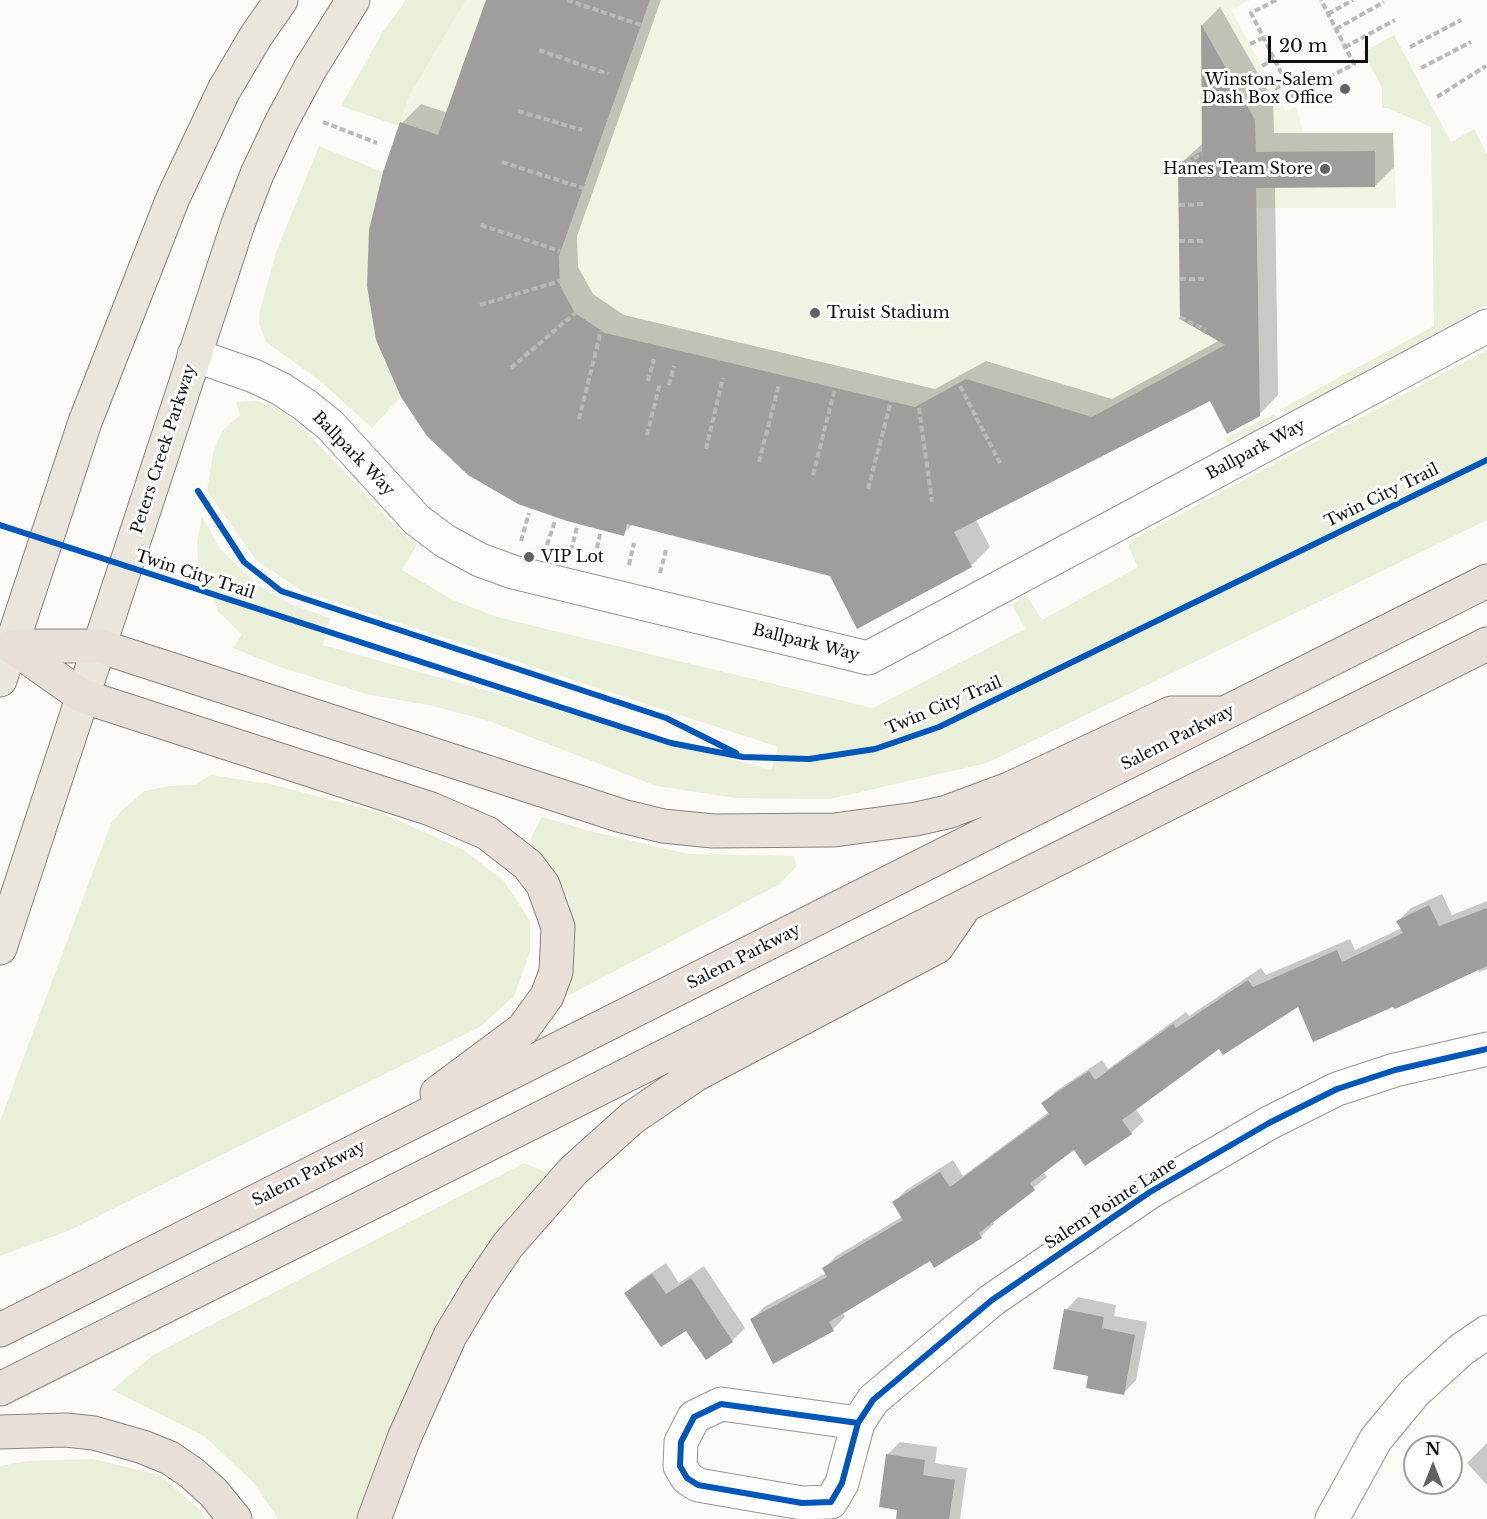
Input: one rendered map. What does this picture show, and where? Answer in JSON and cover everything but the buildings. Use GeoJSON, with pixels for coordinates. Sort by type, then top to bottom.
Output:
{"type":"FeatureCollection","features":[{"type":"Feature","properties":{"kind":"highway","name":"Salem Parkway"},"geometry":{"type":"LineString","coordinates":[[0,1330],[1487,581]]}},
{"type":"Feature","properties":{"kind":"highway"},"geometry":{"type":"LineString","coordinates":[[0,1389],[1487,644]]}},
{"type":"Feature","properties":{"kind":"highway"},"geometry":{"type":"LineString","coordinates":[[11,646],[99,646],[622,816],[663,826],[713,831],[834,830],[878,825],[947,812],[1009,789],[1171,713],[1229,712]]}},
{"type":"Feature","properties":{"kind":"highway"},"geometry":{"type":"LineString","coordinates":[[11,646],[82,696],[461,821],[509,848],[528,865],[543,885],[558,927],[559,949],[556,972],[534,1017],[523,1029],[368,1144]]}},
{"type":"Feature","properties":{"kind":"highway"},"geometry":{"type":"LineString","coordinates":[[374,1519],[405,1436],[450,1336],[478,1288],[508,1245],[573,1171],[632,1118],[687,1080],[728,1055],[937,947],[965,907]]}},
{"type":"Feature","properties":{"kind":"highway"},"geometry":{"type":"LineString","coordinates":[[0,1432],[66,1430],[94,1433],[143,1447],[170,1458],[194,1474],[214,1493],[235,1519]]}},
{"type":"Feature","properties":{"kind":"main road","name":"Peters Creek Parkway"},"geometry":{"type":"LineString","coordinates":[[0,948],[194,355],[257,174],[310,69],[353,0]]}},
{"type":"Feature","properties":{"kind":"main road"},"geometry":{"type":"LineString","coordinates":[[0,680],[85,423],[172,198],[224,90],[277,3]]}},
{"type":"Feature","properties":{"kind":"street","name":"Ballpark Way"},"geometry":{"type":"LineString","coordinates":[[194,355],[263,381],[305,405],[330,425],[417,520],[445,541],[480,560],[513,572],[868,658],[1487,326]]}},
{"type":"Feature","properties":{"kind":"street","name":"Salem Pointe Lane"},"geometry":{"type":"LineString","coordinates":[[858,1423],[721,1404],[694,1417],[681,1442],[680,1466],[687,1478],[698,1485],[802,1503],[831,1502],[842,1483],[858,1423],[873,1400],[992,1300],[1150,1192],[1269,1123],[1337,1089],[1395,1070],[1487,1049]]}},
{"type":"Feature","properties":{"kind":"street"},"geometry":{"type":"LineString","coordinates":[[1332,1519],[1376,1439],[1415,1392],[1461,1350],[1487,1332]]}},
{"type":"Feature","properties":{"kind":"path"},"geometry":{"type":"LineString","coordinates":[[567,0],[640,25]]}},
{"type":"Feature","properties":{"kind":"path"},"geometry":{"type":"LineString","coordinates":[[1273,1],[1251,13],[1293,96],[1354,64],[1321,0]]}},
{"type":"Feature","properties":{"kind":"path"},"geometry":{"type":"LineString","coordinates":[[1328,14],[1353,0]]}},
{"type":"Feature","properties":{"kind":"path"},"geometry":{"type":"LineString","coordinates":[[1336,29],[1384,2]]}},
{"type":"Feature","properties":{"kind":"path"},"geometry":{"type":"LineString","coordinates":[[1345,47],[1395,20]]}},
{"type":"Feature","properties":{"kind":"path"},"geometry":{"type":"LineString","coordinates":[[1410,47],[1461,20]]}},
{"type":"Feature","properties":{"kind":"path"},"geometry":{"type":"LineString","coordinates":[[1250,44],[1263,38]]}},
{"type":"Feature","properties":{"kind":"path"},"geometry":{"type":"LineString","coordinates":[[1421,68],[1472,42]]}},
{"type":"Feature","properties":{"kind":"path"},"geometry":{"type":"LineString","coordinates":[[539,50],[608,74]]}},
{"type":"Feature","properties":{"kind":"path"},"geometry":{"type":"LineString","coordinates":[[1262,66],[1274,59]]}},
{"type":"Feature","properties":{"kind":"path"},"geometry":{"type":"LineString","coordinates":[[1437,97],[1486,66]]}},
{"type":"Feature","properties":{"kind":"path"},"geometry":{"type":"LineString","coordinates":[[1275,89],[1287,83]]}},
{"type":"Feature","properties":{"kind":"path"},"geometry":{"type":"LineString","coordinates":[[518,111],[582,130]]}},
{"type":"Feature","properties":{"kind":"path"},"geometry":{"type":"LineString","coordinates":[[323,122],[377,142]]}},
{"type":"Feature","properties":{"kind":"path"},"geometry":{"type":"LineString","coordinates":[[1178,167],[1202,154]]}},
{"type":"Feature","properties":{"kind":"path"},"geometry":{"type":"LineString","coordinates":[[502,162],[583,188]]}},
{"type":"Feature","properties":{"kind":"path"},"geometry":{"type":"LineString","coordinates":[[1179,205],[1204,204]]}},
{"type":"Feature","properties":{"kind":"path"},"geometry":{"type":"LineString","coordinates":[[481,225],[560,251]]}},
{"type":"Feature","properties":{"kind":"path"},"geometry":{"type":"LineString","coordinates":[[1179,241],[1205,241]]}},
{"type":"Feature","properties":{"kind":"path"},"geometry":{"type":"LineString","coordinates":[[1180,279],[1206,279]]}},
{"type":"Feature","properties":{"kind":"path"},"geometry":{"type":"LineString","coordinates":[[480,305],[560,281]]}},
{"type":"Feature","properties":{"kind":"path"},"geometry":{"type":"LineString","coordinates":[[511,368],[574,313]]}},
{"type":"Feature","properties":{"kind":"path"},"geometry":{"type":"LineString","coordinates":[[1180,317],[1206,330]]}},
{"type":"Feature","properties":{"kind":"path"},"geometry":{"type":"LineString","coordinates":[[579,419],[601,331]]}},
{"type":"Feature","properties":{"kind":"path"},"geometry":{"type":"LineString","coordinates":[[648,381],[654,358]]}},
{"type":"Feature","properties":{"kind":"path"},"geometry":{"type":"LineString","coordinates":[[669,386],[674,366]]}},
{"type":"Feature","properties":{"kind":"path"},"geometry":{"type":"LineString","coordinates":[[706,449],[723,378]]}},
{"type":"Feature","properties":{"kind":"path"},"geometry":{"type":"LineString","coordinates":[[647,435],[660,383]]}},
{"type":"Feature","properties":{"kind":"path"},"geometry":{"type":"LineString","coordinates":[[759,462],[779,384]]}},
{"type":"Feature","properties":{"kind":"path"},"geometry":{"type":"LineString","coordinates":[[960,386],[1001,465]]}},
{"type":"Feature","properties":{"kind":"path"},"geometry":{"type":"LineString","coordinates":[[813,475],[835,388]]}},
{"type":"Feature","properties":{"kind":"path"},"geometry":{"type":"LineString","coordinates":[[868,489],[891,401]]}},
{"type":"Feature","properties":{"kind":"path"},"geometry":{"type":"LineString","coordinates":[[919,408],[932,502]]}},
{"type":"Feature","properties":{"kind":"green space"},"geometry":{"type":"Polygon","coordinates":[[[406,0],[466,0],[410,95],[399,126],[341,106],[382,33],[406,0]]]}},
{"type":"Feature","properties":{"kind":"green space","name":"Truist Stadium"},"geometry":{"type":"Polygon","coordinates":[[[466,0],[1250,0],[1231,10],[1286,111],[1296,107],[1303,132],[1394,132],[1396,208],[1256,208],[1259,375],[954,532],[972,567],[857,629],[839,593],[858,583],[627,524],[624,536],[567,521],[518,504],[468,475],[427,437],[401,397],[376,340],[367,286],[369,230],[383,172],[410,95],[466,0]]]}},
{"type":"Feature","properties":{"kind":"green space"},"geometry":{"type":"Polygon","coordinates":[[[1394,35],[1451,142],[1474,129],[1487,154],[1487,305],[1286,414],[1283,408],[1434,326],[1431,127],[1388,108],[1382,108],[1382,88],[1363,52],[1394,35]]]}},
{"type":"Feature","properties":{"kind":"green space"},"geometry":{"type":"Polygon","coordinates":[[[319,146],[383,172],[369,230],[376,342],[401,397],[372,428],[319,380],[266,342],[259,323],[259,314],[276,252],[319,146]]]}},
{"type":"Feature","properties":{"kind":"green space"},"geometry":{"type":"Polygon","coordinates":[[[1487,350],[1487,520],[987,763],[830,799],[736,798],[656,786],[489,721],[433,706],[366,694],[280,667],[233,648],[242,635],[218,611],[198,565],[197,542],[202,517],[221,550],[258,585],[290,604],[330,618],[323,645],[771,770],[778,747],[302,591],[256,560],[207,491],[213,453],[222,431],[240,415],[236,402],[256,401],[272,405],[303,428],[393,524],[417,545],[402,570],[453,600],[497,617],[873,708],[1025,629],[1012,604],[1026,595],[1042,620],[1138,567],[1129,548],[1130,541],[1487,350]]]}},
{"type":"Feature","properties":{"kind":"green space"},"geometry":{"type":"Polygon","coordinates":[[[1274,414],[1277,418],[1227,443],[1226,438],[1274,414]]]}},
{"type":"Feature","properties":{"kind":"green space"},"geometry":{"type":"Polygon","coordinates":[[[211,775],[270,784],[382,813],[462,849],[504,881],[530,921],[530,952],[514,996],[480,1027],[68,1231],[0,1256],[0,1121],[111,823],[122,810],[145,791],[168,786],[195,785],[211,775]]]}},
{"type":"Feature","properties":{"kind":"green space"},"geometry":{"type":"Polygon","coordinates":[[[542,817],[688,854],[794,856],[796,867],[780,884],[560,1000],[571,981],[575,937],[568,897],[551,866],[528,844],[542,817]]]}},
{"type":"Feature","properties":{"kind":"green space"},"geometry":{"type":"Polygon","coordinates":[[[524,1163],[548,1173],[512,1212],[450,1297],[405,1396],[361,1519],[278,1519],[254,1483],[204,1436],[112,1390],[153,1355],[524,1163]]]}},
{"type":"Feature","properties":{"kind":"green space"},"geometry":{"type":"Polygon","coordinates":[[[93,1459],[160,1475],[200,1510],[206,1519],[0,1519],[0,1466],[27,1461],[93,1459]]]}},
{"type":"Feature","properties":{"kind":"cycle path","name":"Twin City Trail"},"geometry":{"type":"LineString","coordinates":[[0,525],[671,743],[743,757],[809,759],[875,749],[939,727],[1487,460]]}},
{"type":"Feature","properties":{"kind":"cycle path","name":"Twin City Trail"},"geometry":{"type":"LineString","coordinates":[[198,491],[244,562],[281,591],[666,718],[736,753]]}},
{"type":"Feature","properties":{"kind":"cycle path"},"geometry":{"type":"LineString","coordinates":[[858,1423],[721,1404],[694,1417],[681,1442],[680,1466],[687,1478],[698,1485],[802,1503],[831,1502],[842,1483],[858,1423],[873,1400],[992,1300],[1150,1192],[1269,1123],[1337,1089],[1395,1070],[1487,1049]]}},
{"type":"Feature","properties":{"kind":"place","name":"Winston-Salem Dash Box Office"},"geometry":{"type":"Point","coordinates":[1345,89]}},
{"type":"Feature","properties":{"kind":"place","name":"Hanes Team Store"},"geometry":{"type":"Point","coordinates":[1325,169]}},
{"type":"Feature","properties":{"kind":"place","name":"Truist Stadium"},"geometry":{"type":"Point","coordinates":[815,313]}},
{"type":"Feature","properties":{"kind":"place","name":"VIP Lot"},"geometry":{"type":"Point","coordinates":[529,557]}}]}
